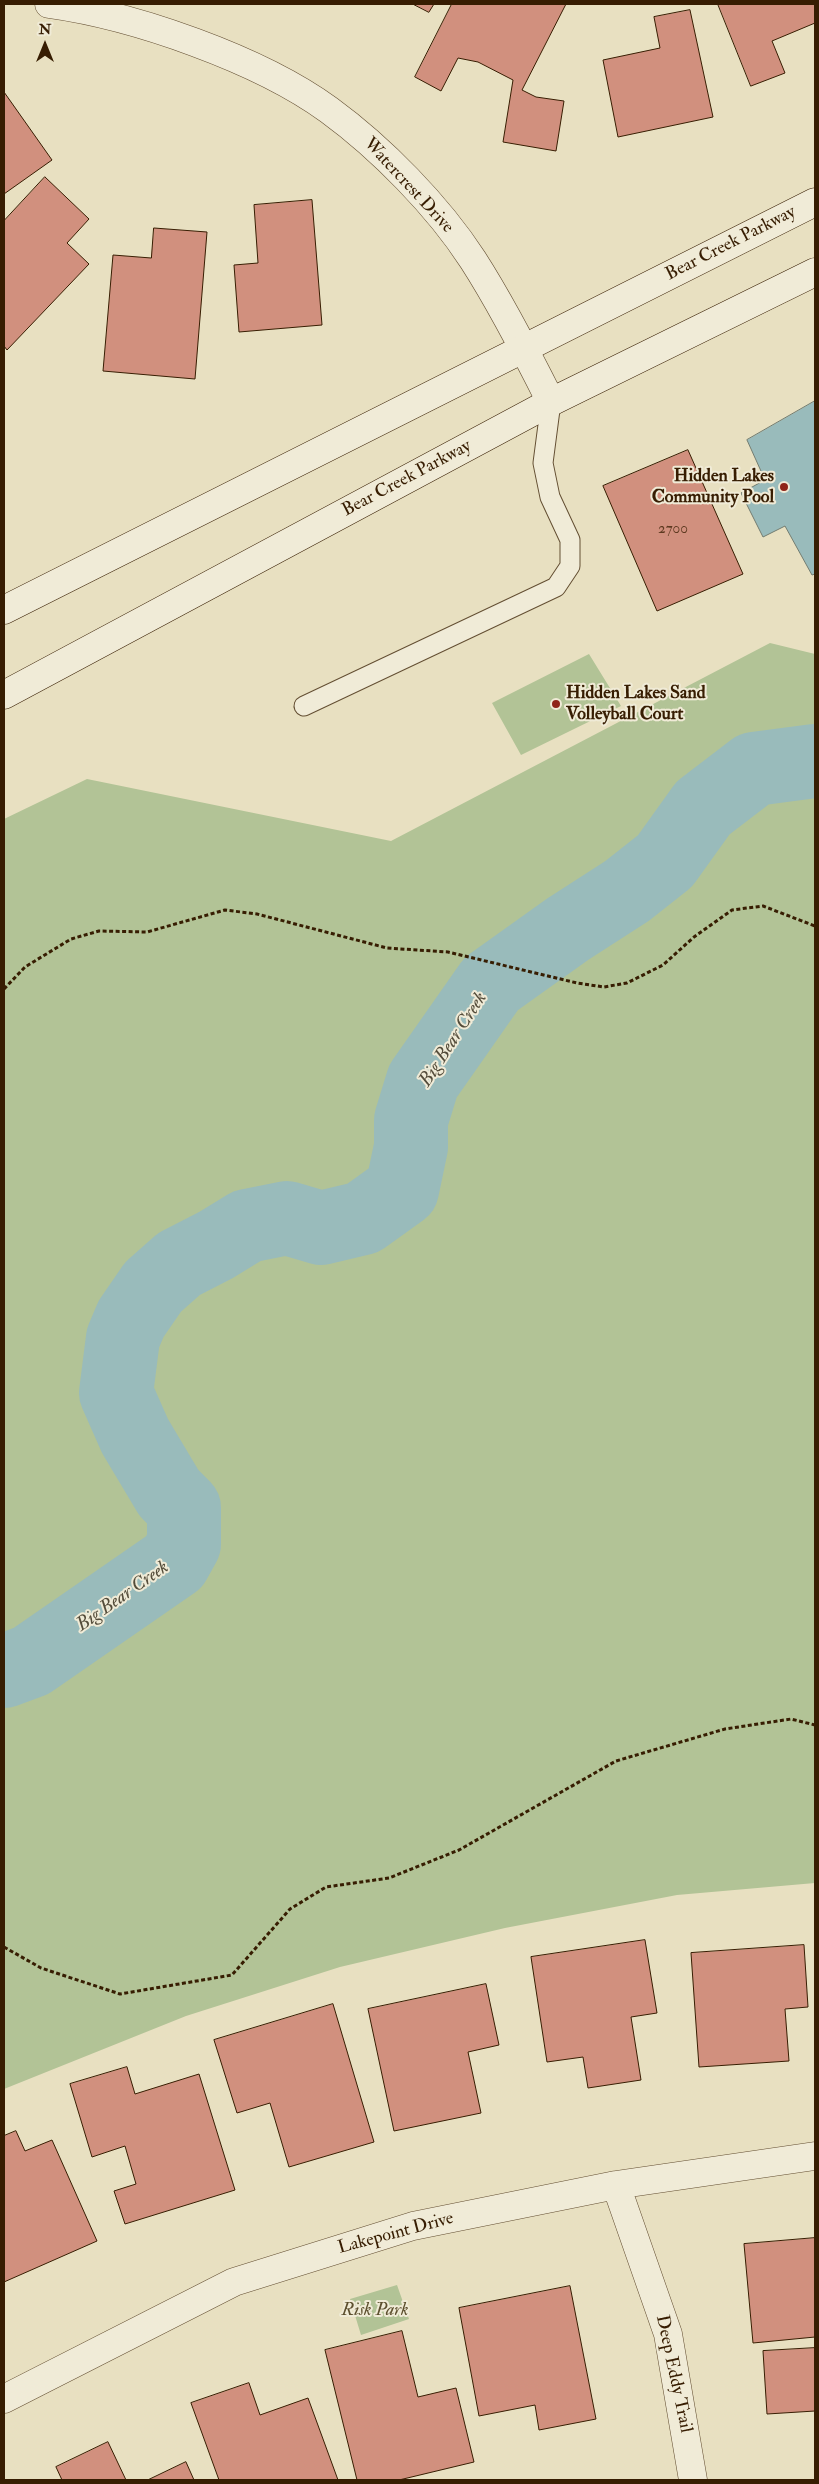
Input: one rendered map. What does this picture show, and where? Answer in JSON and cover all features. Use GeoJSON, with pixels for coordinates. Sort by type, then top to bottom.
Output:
{"type":"FeatureCollection","features":[{"type":"Feature","properties":{"kind":"street","name":"Watercrest Drive"},"geometry":{"type":"LineString","coordinates":[[49,4],[110,17],[169,34],[259,70],[329,110],[391,163],[472,258],[524,348],[551,402]]}},
{"type":"Feature","properties":{"kind":"street","name":"Bear Creek Parkway"},"geometry":{"type":"LineString","coordinates":[[4,610],[815,202]]}},
{"type":"Feature","properties":{"kind":"street","name":"Bear Creek Parkway"},"geometry":{"type":"LineString","coordinates":[[4,695],[551,402],[815,272]]}},
{"type":"Feature","properties":{"kind":"street","name":"Lakepoint Drive"},"geometry":{"type":"LineString","coordinates":[[4,2399],[234,2282],[413,2226],[616,2185],[815,2156]]}},
{"type":"Feature","properties":{"kind":"street","name":"Deep Eddy Trail"},"geometry":{"type":"LineString","coordinates":[[616,2185],[668,2334],[693,2480]]}},
{"type":"Feature","properties":{"kind":"lane"},"geometry":{"type":"LineString","coordinates":[[304,706],[556,587],[570,566],[570,540],[550,497],[543,463],[551,402]]}},
{"type":"Feature","properties":{"kind":"path"},"geometry":{"type":"LineString","coordinates":[[4,989],[25,967],[71,939],[100,931],[147,932],[225,910],[257,914],[387,948],[448,952],[577,983],[604,987],[627,983],[662,965],[694,937],[732,910],[763,906],[815,926]]}},
{"type":"Feature","properties":{"kind":"path"},"geometry":{"type":"LineString","coordinates":[[4,1947],[41,1968],[120,1994],[232,1975],[290,1909],[326,1887],[389,1878],[459,1850],[616,1762],[725,1729],[792,1719],[815,1725]]}},
{"type":"Feature","properties":{"kind":"green space"},"geometry":{"type":"Polygon","coordinates":[[[770,643],[815,654],[815,1883],[677,1895],[505,1928],[340,1967],[186,2016],[4,2089],[4,819],[87,779],[391,841],[770,643]]]}},
{"type":"Feature","properties":{"kind":"green space","name":"Hidden Lakes Sand Volleyball Court"},"geometry":{"type":"Polygon","coordinates":[[[589,654],[621,706],[521,755],[492,703],[589,654]]]}},
{"type":"Feature","properties":{"kind":"green space","name":"Risk Park"},"geometry":{"type":"Polygon","coordinates":[[[397,2285],[409,2319],[361,2335],[350,2299],[397,2285]]]}},
{"type":"Feature","properties":{"kind":"water","name":"Hidden Lakes Community Pool"},"geometry":{"type":"Polygon","coordinates":[[[815,401],[815,574],[812,575],[785,526],[763,537],[741,493],[765,480],[747,440],[815,401]]]}},
{"type":"Feature","properties":{"kind":"building"},"geometry":{"type":"Polygon","coordinates":[[[413,4],[434,4],[429,12],[413,4]]]}},
{"type":"Feature","properties":{"kind":"building"},"geometry":{"type":"Polygon","coordinates":[[[452,4],[566,4],[522,90],[536,97],[564,101],[556,151],[503,142],[513,80],[478,62],[458,58],[441,91],[415,77],[452,4]]]}},
{"type":"Feature","properties":{"kind":"building"},"geometry":{"type":"Polygon","coordinates":[[[718,4],[815,4],[815,23],[772,41],[785,73],[751,86],[718,4]]]}},
{"type":"Feature","properties":{"kind":"building"},"geometry":{"type":"Polygon","coordinates":[[[690,10],[713,117],[618,137],[603,60],[660,48],[654,17],[690,10]]]}},
{"type":"Feature","properties":{"kind":"building"},"geometry":{"type":"Polygon","coordinates":[[[4,92],[52,160],[4,194],[4,92]]]}},
{"type":"Feature","properties":{"kind":"building"},"geometry":{"type":"Polygon","coordinates":[[[45,177],[89,219],[67,243],[89,264],[7,350],[4,346],[4,221],[45,177]]]}},
{"type":"Feature","properties":{"kind":"building"},"geometry":{"type":"Polygon","coordinates":[[[312,200],[322,325],[239,332],[234,265],[258,263],[254,205],[312,200]]]}},
{"type":"Feature","properties":{"kind":"building"},"geometry":{"type":"Polygon","coordinates":[[[154,228],[207,232],[195,379],[103,371],[113,255],[151,258],[154,228]]]}},
{"type":"Feature","properties":{"kind":"building"},"geometry":{"type":"Polygon","coordinates":[[[688,450],[743,574],[657,611],[603,486],[688,450]]]}},
{"type":"Feature","properties":{"kind":"building"},"geometry":{"type":"Polygon","coordinates":[[[645,1940],[657,2013],[631,2017],[641,2080],[588,2088],[583,2057],[547,2062],[531,1957],[645,1940]]]}},
{"type":"Feature","properties":{"kind":"building"},"geometry":{"type":"Polygon","coordinates":[[[804,1945],[808,2007],[785,2009],[789,2061],[699,2067],[691,1953],[804,1945]]]}},
{"type":"Feature","properties":{"kind":"building"},"geometry":{"type":"Polygon","coordinates":[[[486,1984],[499,2045],[468,2052],[481,2113],[394,2131],[368,2009],[486,1984]]]}},
{"type":"Feature","properties":{"kind":"building"},"geometry":{"type":"Polygon","coordinates":[[[333,2004],[374,2142],[289,2167],[270,2103],[237,2113],[214,2040],[333,2004]]]}},
{"type":"Feature","properties":{"kind":"building"},"geometry":{"type":"Polygon","coordinates":[[[127,2067],[135,2094],[199,2074],[235,2190],[125,2224],[114,2191],[136,2184],[125,2146],[92,2157],[70,2084],[127,2067]]]}},
{"type":"Feature","properties":{"kind":"building"},"geometry":{"type":"Polygon","coordinates":[[[16,2131],[25,2151],[52,2140],[97,2241],[4,2282],[4,2136],[16,2131]]]}},
{"type":"Feature","properties":{"kind":"building"},"geometry":{"type":"Polygon","coordinates":[[[815,2238],[815,2337],[753,2343],[744,2244],[815,2238]]]}},
{"type":"Feature","properties":{"kind":"building"},"geometry":{"type":"Polygon","coordinates":[[[570,2286],[596,2419],[539,2430],[535,2405],[479,2416],[459,2308],[570,2286]]]}},
{"type":"Feature","properties":{"kind":"building"},"geometry":{"type":"Polygon","coordinates":[[[402,2331],[418,2397],[456,2388],[474,2462],[399,2480],[357,2480],[325,2350],[402,2331]]]}},
{"type":"Feature","properties":{"kind":"building"},"geometry":{"type":"Polygon","coordinates":[[[815,2348],[815,2411],[767,2414],[763,2351],[815,2348]]]}},
{"type":"Feature","properties":{"kind":"building"},"geometry":{"type":"Polygon","coordinates":[[[249,2383],[260,2415],[308,2398],[338,2480],[219,2480],[191,2403],[249,2383]]]}},
{"type":"Feature","properties":{"kind":"building"},"geometry":{"type":"Polygon","coordinates":[[[108,2442],[126,2480],[62,2480],[56,2467],[108,2442]]]}},
{"type":"Feature","properties":{"kind":"building"},"geometry":{"type":"Polygon","coordinates":[[[186,2462],[194,2480],[148,2480],[186,2462]]]}},
{"type":"Feature","properties":{"kind":"waterway","name":"Big Bear Creek"},"geometry":{"type":"LineString","coordinates":[[4,1671],[31,1661],[174,1562],[184,1544],[184,1508],[169,1493],[135,1436],[116,1393],[123,1338],[131,1319],[153,1287],[179,1264],[247,1226],[287,1218],[321,1228],[363,1218],[402,1190],[411,1147],[411,1120],[423,1081],[491,984],[568,929],[627,891],[665,861],[703,808],[754,769],[815,761]]}},
{"type":"Feature","properties":{"kind":"place","name":"Hidden Lakes Community Pool"},"geometry":{"type":"Point","coordinates":[784,487]}},
{"type":"Feature","properties":{"kind":"place","name":"Hidden Lakes Sand Volleyball Court"},"geometry":{"type":"Point","coordinates":[556,704]}}]}
